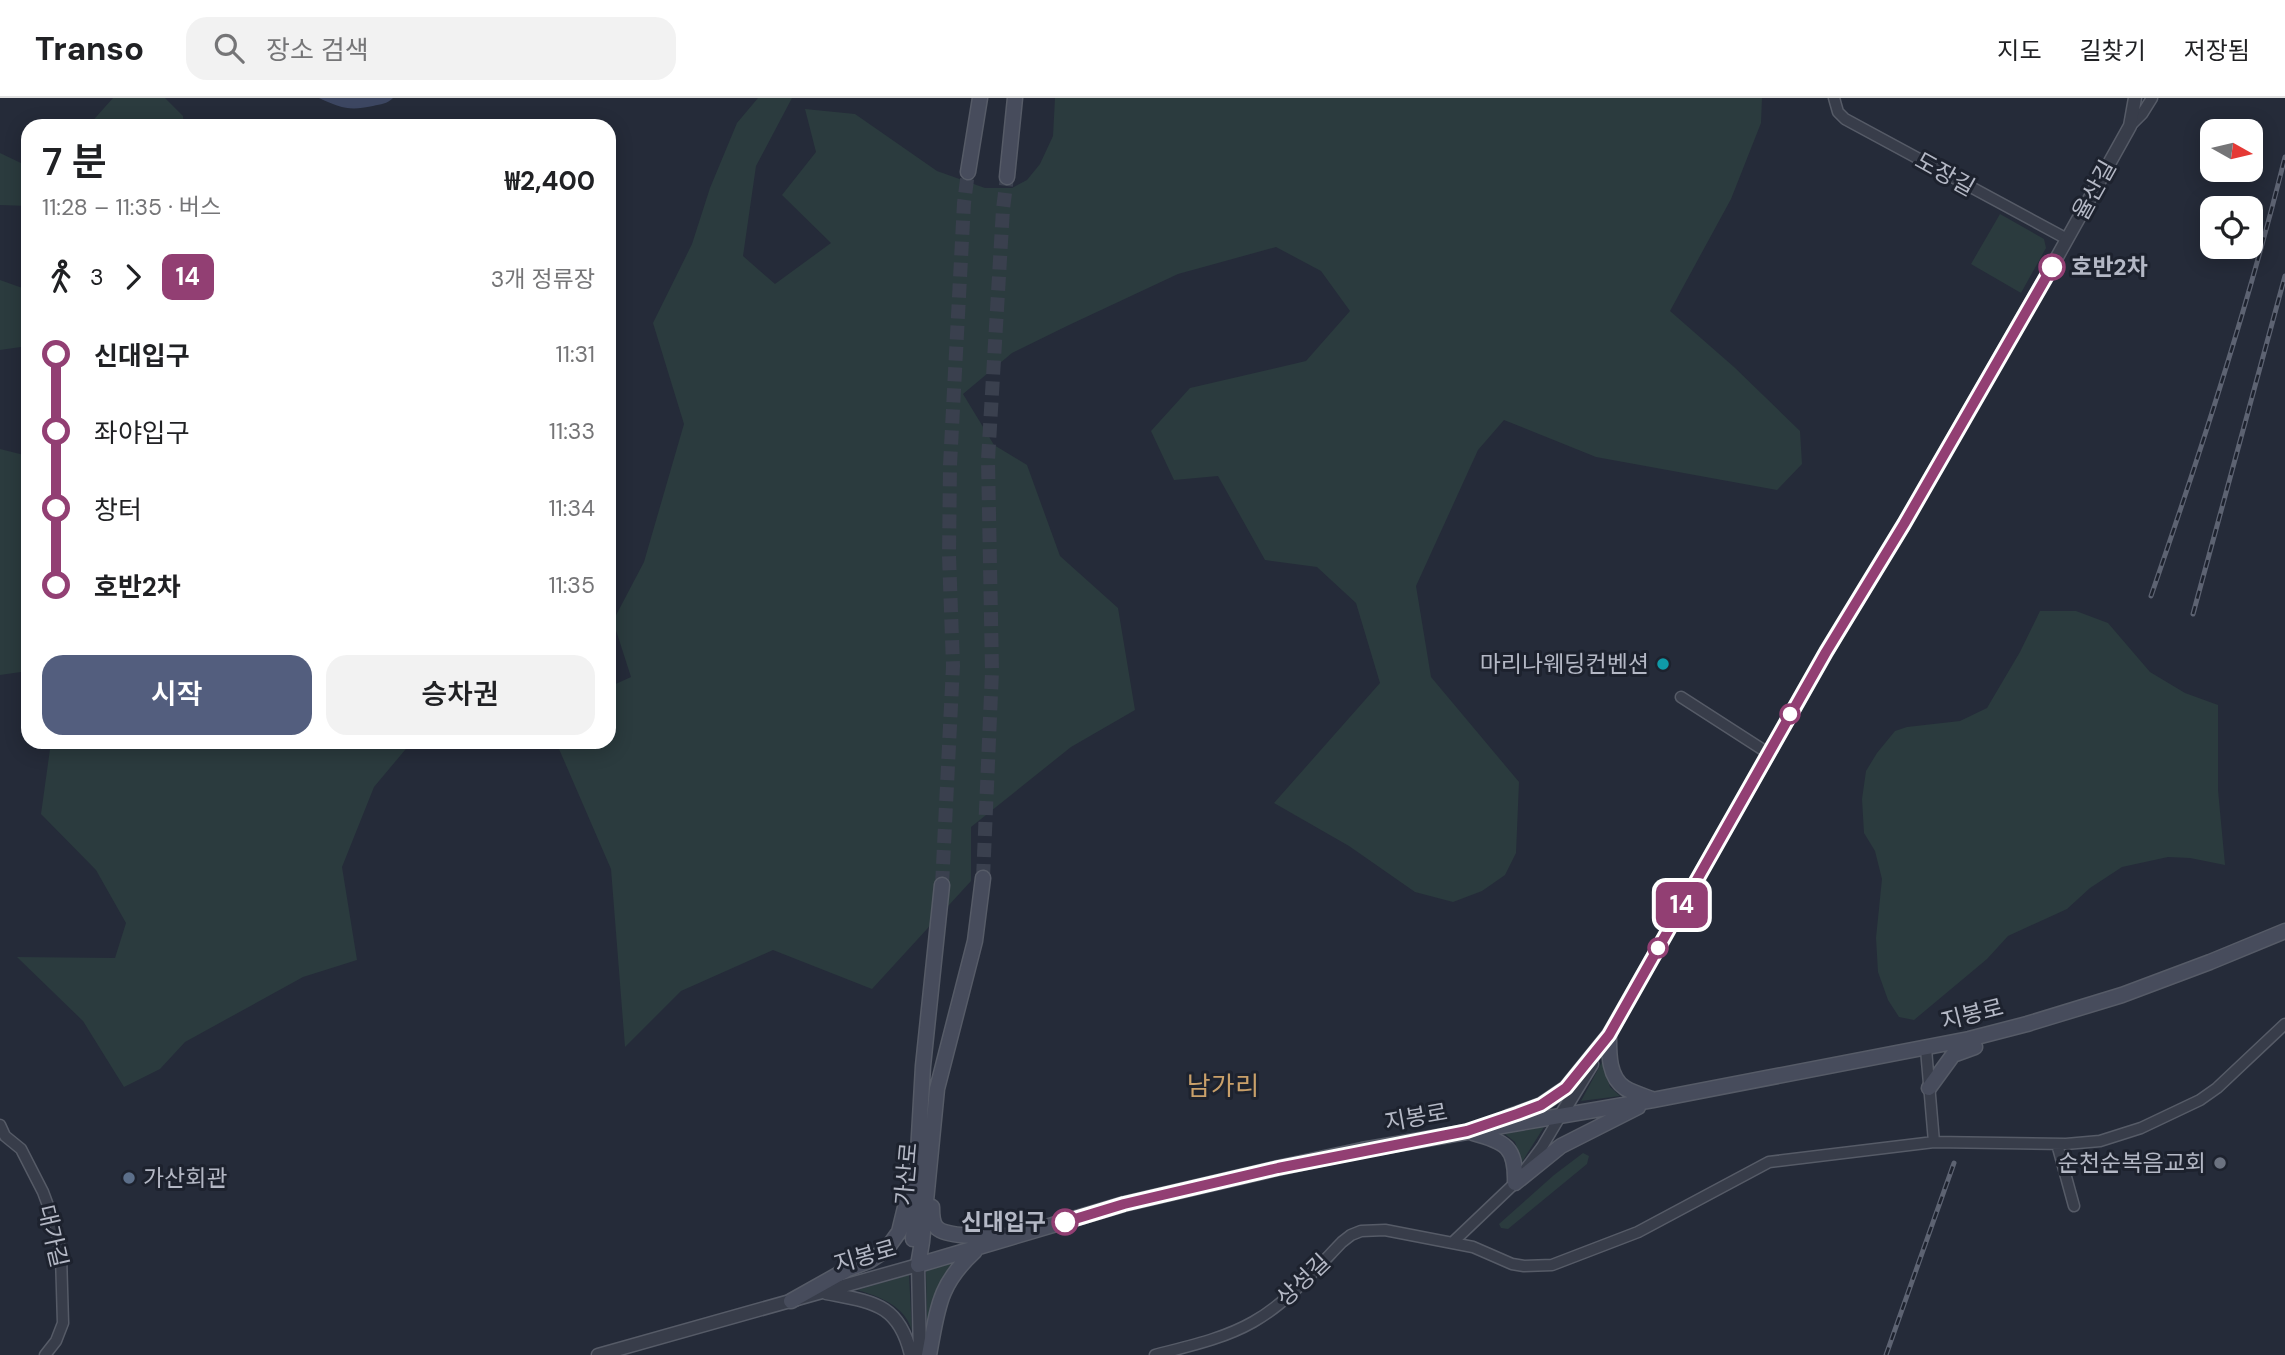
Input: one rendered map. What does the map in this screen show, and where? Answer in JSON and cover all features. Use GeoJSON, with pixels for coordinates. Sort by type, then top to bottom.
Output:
{"type":"FeatureCollection","features":[{"type":"Feature","properties":{"kind":"main road"},"geometry":{"type":"LineString","coordinates":[[968,172],[980,98]]}},
{"type":"Feature","properties":{"kind":"main road"},"geometry":{"type":"LineString","coordinates":[[1007,177],[1014,98]]}},
{"type":"Feature","properties":{"kind":"main road","name":"가산로"},"geometry":{"type":"LineString","coordinates":[[918,1265],[913,1238],[926,1139],[975,941],[983,878]]}},
{"type":"Feature","properties":{"kind":"main road","name":"가산로"},"geometry":{"type":"LineString","coordinates":[[926,1139],[923,1066],[942,885]]}},
{"type":"Feature","properties":{"kind":"main road","name":"지봉로"},"geometry":{"type":"LineString","coordinates":[[918,1265],[1124,1204],[1362,1150],[1926,1049],[2017,1027],[2122,995],[2285,931]]}},
{"type":"Feature","properties":{"kind":"main road"},"geometry":{"type":"LineString","coordinates":[[2262,941],[2285,940]]}},
{"type":"Feature","properties":{"kind":"main road"},"geometry":{"type":"LineString","coordinates":[[1929,1088],[1953,1055],[2017,1027]]}},
{"type":"Feature","properties":{"kind":"main road"},"geometry":{"type":"LineString","coordinates":[[1609,1035],[1609,1056],[1619,1082],[1625,1088],[1653,1100]]}},
{"type":"Feature","properties":{"kind":"main road"},"geometry":{"type":"LineString","coordinates":[[1467,1131],[1541,1105],[1553,1098],[1576,1077],[1609,1035]]}},
{"type":"Feature","properties":{"kind":"main road"},"geometry":{"type":"LineString","coordinates":[[1515,1183],[1561,1146],[1653,1100]]}},
{"type":"Feature","properties":{"kind":"main road"},"geometry":{"type":"LineString","coordinates":[[1467,1131],[1503,1142],[1513,1157],[1515,1183]]}},
{"type":"Feature","properties":{"kind":"main road"},"geometry":{"type":"LineString","coordinates":[[926,1139],[932,1213],[937,1228],[955,1234],[1017,1237]]}},
{"type":"Feature","properties":{"kind":"main road"},"geometry":{"type":"LineString","coordinates":[[791,1301],[848,1269],[880,1255],[893,1242],[903,1222],[926,1139]]}},
{"type":"Feature","properties":{"kind":"main road"},"geometry":{"type":"LineString","coordinates":[[929,1355],[937,1310],[946,1286],[956,1268],[978,1249]]}},
{"type":"Feature","properties":{"kind":"street","name":"도장길"},"geometry":{"type":"LineString","coordinates":[[1834,98],[1838,112],[1845,119],[2067,239]]}},
{"type":"Feature","properties":{"kind":"street","name":"율산길"},"geometry":{"type":"LineString","coordinates":[[1561,1115],[2067,239],[2130,126],[2135,98]]}},
{"type":"Feature","properties":{"kind":"street"},"geometry":{"type":"LineString","coordinates":[[2130,126],[2152,98]]}},
{"type":"Feature","properties":{"kind":"street"},"geometry":{"type":"LineString","coordinates":[[1681,697],[1768,753]]}},
{"type":"Feature","properties":{"kind":"street","name":"상성길"},"geometry":{"type":"LineString","coordinates":[[1155,1355],[1222,1337],[1255,1321],[1276,1307],[1342,1242],[1361,1231],[1385,1230],[1453,1242],[1473,1247],[1511,1264],[1552,1265],[1638,1232],[1769,1162],[1934,1142],[2057,1144],[2113,1138],[2190,1106],[2217,1088],[2285,1024]]}},
{"type":"Feature","properties":{"kind":"street"},"geometry":{"type":"LineString","coordinates":[[1926,1049],[1934,1142]]}},
{"type":"Feature","properties":{"kind":"street"},"geometry":{"type":"LineString","coordinates":[[1453,1242],[1515,1183],[1542,1147],[1561,1115]]}},
{"type":"Feature","properties":{"kind":"street","name":"대가길"},"geometry":{"type":"LineString","coordinates":[[0,1125],[5,1136],[22,1149],[43,1192],[59,1246],[64,1317],[59,1335],[46,1355]]}},
{"type":"Feature","properties":{"kind":"street"},"geometry":{"type":"LineString","coordinates":[[2057,1144],[2074,1206]]}},
{"type":"Feature","properties":{"kind":"street"},"geometry":{"type":"LineString","coordinates":[[918,1265],[920,1355]]}},
{"type":"Feature","properties":{"kind":"street","name":"지봉로"},"geometry":{"type":"LineString","coordinates":[[598,1355],[918,1265]]}},
{"type":"Feature","properties":{"kind":"street"},"geometry":{"type":"LineString","coordinates":[[822,1292],[866,1301],[888,1311],[900,1324],[911,1355]]}},
{"type":"Feature","properties":{"kind":"shaded area"},"geometry":{"type":"Polygon","coordinates":[[[113,98],[165,98],[183,119],[94,119],[113,98]]]}},
{"type":"Feature","properties":{"kind":"shaded area"},"geometry":{"type":"Polygon","coordinates":[[[758,98],[792,98],[756,166],[743,256],[775,284],[831,243],[782,195],[816,152],[805,109],[855,114],[937,171],[985,188],[1012,188],[1027,180],[1040,164],[1053,136],[1055,98],[1762,98],[1761,123],[1731,199],[1670,311],[1734,367],[1800,431],[1802,464],[1777,490],[1596,457],[1504,420],[1478,450],[1416,586],[1431,677],[1519,782],[1516,853],[1505,875],[1482,891],[1453,902],[1415,892],[1349,846],[1274,803],[1380,683],[1356,603],[1317,567],[1265,560],[1218,476],[1174,480],[1151,431],[1190,388],[1306,361],[1350,311],[1321,271],[1276,247],[1178,274],[1012,353],[963,394],[994,445],[1027,465],[1060,556],[1118,608],[1135,710],[1071,747],[971,827],[971,881],[872,989],[773,950],[681,991],[625,1047],[611,869],[559,749],[616,749],[616,684],[631,677],[616,630],[616,615],[644,562],[684,424],[653,323],[692,244],[710,188],[737,123],[758,98]]]}},
{"type":"Feature","properties":{"kind":"shaded area"},"geometry":{"type":"Polygon","coordinates":[[[0,153],[21,163],[21,206],[0,205],[0,153]]]}},
{"type":"Feature","properties":{"kind":"shaded area"},"geometry":{"type":"Polygon","coordinates":[[[2000,214],[2044,239],[2046,248],[2021,293],[1971,264],[2000,214]]]}},
{"type":"Feature","properties":{"kind":"shaded area"},"geometry":{"type":"Polygon","coordinates":[[[0,280],[21,288],[21,347],[0,350],[0,280]]]}},
{"type":"Feature","properties":{"kind":"shaded area"},"geometry":{"type":"Polygon","coordinates":[[[0,449],[21,454],[21,672],[0,675],[0,449]]]}},
{"type":"Feature","properties":{"kind":"shaded area"},"geometry":{"type":"Polygon","coordinates":[[[2040,611],[2076,611],[2108,623],[2150,672],[2185,693],[2218,705],[2218,790],[2225,865],[2168,857],[2122,867],[2090,888],[2067,909],[2008,936],[1987,959],[1914,1020],[1899,1017],[1888,1000],[1878,972],[1876,938],[1882,879],[1875,851],[1864,833],[1862,799],[1866,771],[1895,731],[1907,727],[1960,721],[1987,708],[2020,652],[2040,611]]]}},
{"type":"Feature","properties":{"kind":"shaded area"},"geometry":{"type":"Polygon","coordinates":[[[50,749],[406,749],[374,787],[342,867],[357,960],[303,977],[185,1042],[160,1069],[124,1087],[83,1021],[17,957],[115,958],[126,923],[96,870],[41,814],[50,749]]]}},
{"type":"Feature","properties":{"kind":"shaded area"},"geometry":{"type":"Polygon","coordinates":[[[1602,1062],[1610,1087],[1620,1096],[1581,1101],[1602,1062]]]}},
{"type":"Feature","properties":{"kind":"shaded area"},"geometry":{"type":"Polygon","coordinates":[[[1544,1127],[1522,1162],[1515,1142],[1505,1134],[1544,1127]]]}},
{"type":"Feature","properties":{"kind":"shaded area"},"geometry":{"type":"Polygon","coordinates":[[[1583,1153],[1589,1156],[1587,1164],[1508,1229],[1501,1228],[1499,1224],[1583,1153]]]}},
{"type":"Feature","properties":{"kind":"shaded area"},"geometry":{"type":"Polygon","coordinates":[[[953,1262],[939,1285],[927,1326],[926,1270],[953,1262]]]}},
{"type":"Feature","properties":{"kind":"shaded area"},"geometry":{"type":"Polygon","coordinates":[[[909,1275],[912,1331],[909,1322],[898,1309],[883,1299],[857,1290],[909,1275]]]}},
{"type":"Feature","properties":{"kind":"water"},"geometry":{"type":"Polygon","coordinates":[[[319,98],[393,98],[365,108],[351,108],[319,98]]]}},
{"type":"Feature","properties":{"kind":"tunnel"},"geometry":{"type":"LineString","coordinates":[[942,885],[953,666],[949,556],[950,465],[968,172]]}},
{"type":"Feature","properties":{"kind":"tunnel"},"geometry":{"type":"LineString","coordinates":[[983,878],[992,671],[988,460],[1007,177]]}},
{"type":"Feature","properties":{"kind":"railway"},"geometry":{"type":"LineString","coordinates":[[2151,596],[2223,378],[2285,157]]}},
{"type":"Feature","properties":{"kind":"railway"},"geometry":{"type":"LineString","coordinates":[[2193,614],[2285,276]]}},
{"type":"Feature","properties":{"kind":"railway"},"geometry":{"type":"LineString","coordinates":[[1886,1355],[1954,1163]]}},
{"type":"Feature","properties":{"kind":"bus line","name":"14"},"geometry":{"type":"LineString","coordinates":[[1065,1222],[1124,1204],[1278,1168],[1467,1131],[1541,1105],[1566,1088],[1609,1035],[1826,652],[1904,524],[2052,267]]}},
{"type":"Feature","properties":{"kind":"place","name":"호반2차"},"geometry":{"type":"Point","coordinates":[2052,267]}},
{"type":"Feature","properties":{"kind":"place","name":"마리나웨딩컨벤션"},"geometry":{"type":"Point","coordinates":[1663,664]}},
{"type":"Feature","properties":{"kind":"place","name":"순천순복음교회"},"geometry":{"type":"Point","coordinates":[2220,1163]}},
{"type":"Feature","properties":{"kind":"place","name":"가산회관"},"geometry":{"type":"Point","coordinates":[129,1178]}},
{"type":"Feature","properties":{"kind":"place","name":"신대입구"},"geometry":{"type":"Point","coordinates":[1065,1222]}},
{"type":"Feature","properties":{"kind":"district","name":"남가리"},"geometry":{"type":"Point","coordinates":[1223,1086]}}]}
